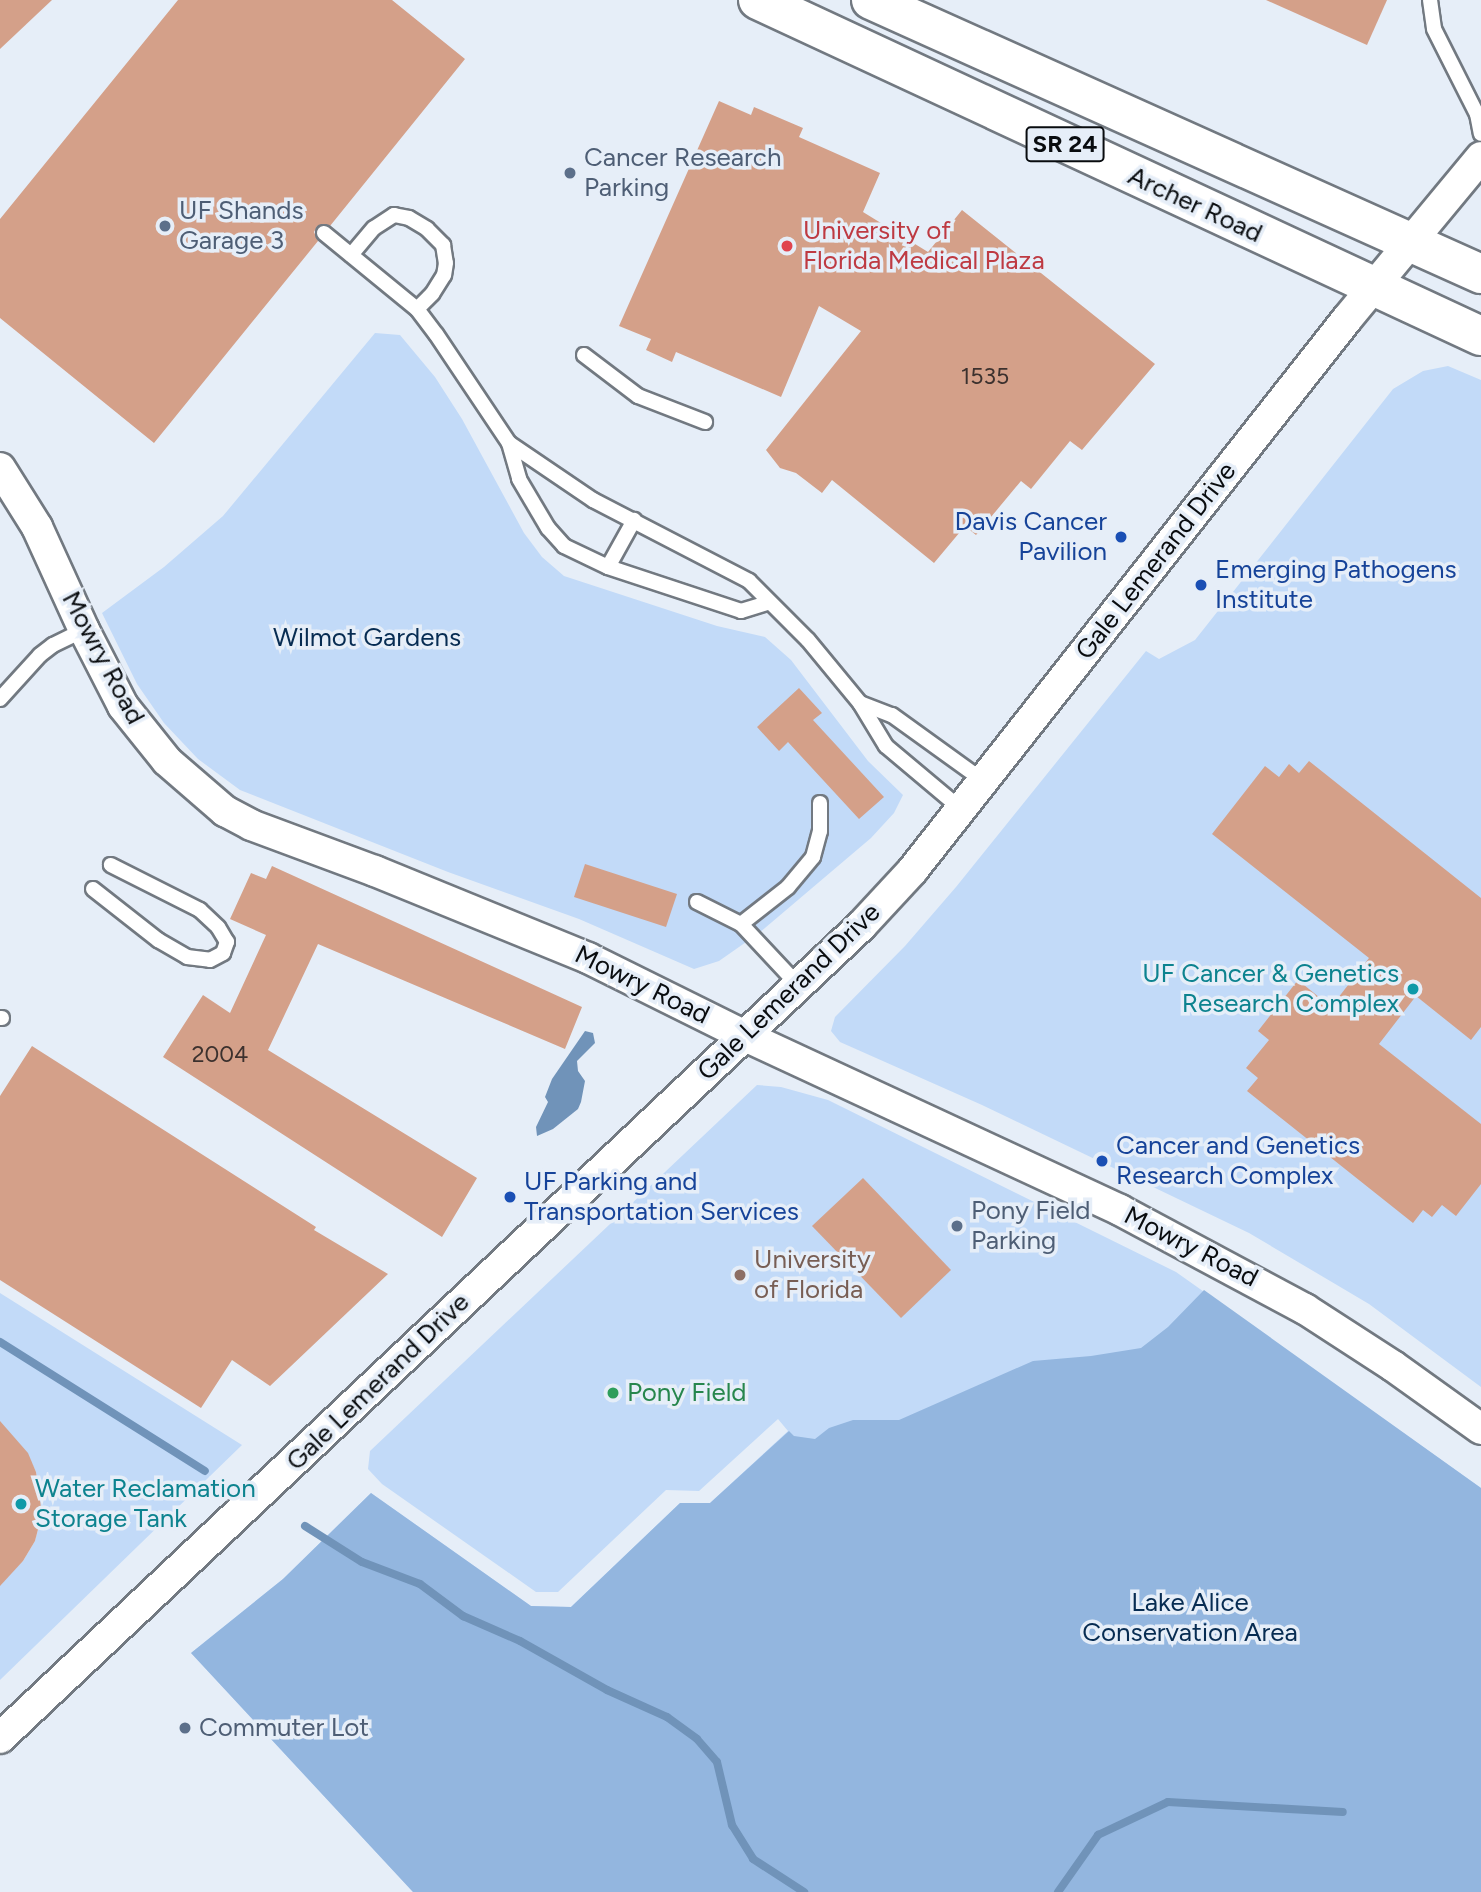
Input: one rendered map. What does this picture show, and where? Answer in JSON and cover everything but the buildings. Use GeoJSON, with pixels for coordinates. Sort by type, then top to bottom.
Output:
{"type":"FeatureCollection","features":[{"type":"Feature","properties":{"kind":"main road","name":"Archer Road"},"geometry":{"type":"LineString","coordinates":[[758,0],[1481,336]]}},
{"type":"Feature","properties":{"kind":"main road","name":"Archer Road"},"geometry":{"type":"LineString","coordinates":[[871,0],[1481,274]]}},
{"type":"Feature","properties":{"kind":"street","name":"Gale Lemerand Drive"},"geometry":{"type":"LineString","coordinates":[[0,1738],[862,925],[912,871],[1409,242],[1481,157]]}},
{"type":"Feature","properties":{"kind":"street","name":"Mowry Road"},"geometry":{"type":"LineString","coordinates":[[0,468],[37,527],[84,631],[123,706],[181,775],[225,811],[251,825],[375,871],[588,957],[745,1035],[1120,1210],[1238,1271],[1339,1330],[1481,1429]]}},
{"type":"Feature","properties":{"kind":"lane"},"geometry":{"type":"LineString","coordinates":[[1430,0],[1434,29],[1477,114],[1481,134]]}},
{"type":"Feature","properties":{"kind":"lane"},"geometry":{"type":"LineString","coordinates":[[351,255],[374,228],[394,215],[409,218],[427,229],[443,245],[446,263],[444,275],[432,294],[417,309]]}},
{"type":"Feature","properties":{"kind":"lane"},"geometry":{"type":"LineString","coordinates":[[324,233],[417,309],[509,443],[519,479],[548,528],[564,546],[608,567],[741,611],[768,603]]}},
{"type":"Feature","properties":{"kind":"lane"},"geometry":{"type":"LineString","coordinates":[[584,355],[638,396],[705,422]]}},
{"type":"Feature","properties":{"kind":"lane"},"geometry":{"type":"LineString","coordinates":[[509,443],[593,500],[749,581],[768,603],[808,640],[860,704],[886,746],[960,808]]}},
{"type":"Feature","properties":{"kind":"lane"},"geometry":{"type":"LineString","coordinates":[[608,567],[634,520]]}},
{"type":"Feature","properties":{"kind":"lane"},"geometry":{"type":"LineString","coordinates":[[0,699],[40,655],[53,645],[84,631]]}},
{"type":"Feature","properties":{"kind":"lane"},"geometry":{"type":"LineString","coordinates":[[860,704],[892,715],[982,780]]}},
{"type":"Feature","properties":{"kind":"lane"},"geometry":{"type":"LineString","coordinates":[[741,924],[788,887],[813,857],[820,831],[820,803]]}},
{"type":"Feature","properties":{"kind":"lane"},"geometry":{"type":"LineString","coordinates":[[93,889],[158,940],[187,957],[210,960],[223,953],[227,942],[218,927],[200,910],[111,865]]}},
{"type":"Feature","properties":{"kind":"lane"},"geometry":{"type":"LineString","coordinates":[[697,902],[741,924],[798,985]]}},
{"type":"Feature","properties":{"kind":"green space","name":"Wilmot Gardens"},"geometry":{"type":"Polygon","coordinates":[[[375,333],[400,335],[435,377],[462,419],[524,533],[542,557],[564,576],[717,626],[765,637],[791,660],[868,761],[903,795],[894,813],[871,838],[759,933],[719,961],[694,969],[579,919],[448,872],[240,790],[198,759],[164,723],[137,684],[102,613],[164,567],[223,516],[375,333]]]}},
{"type":"Feature","properties":{"kind":"green space"},"geometry":{"type":"Polygon","coordinates":[[[1448,366],[1481,380],[1481,1387],[1369,1304],[1249,1233],[982,1105],[840,1042],[831,1031],[835,1017],[905,946],[956,887],[1146,651],[1159,659],[1195,640],[1393,389],[1423,371],[1448,366]]]}},
{"type":"Feature","properties":{"kind":"green space","name":"Lake Alice Conservation Area"},"geometry":{"type":"Polygon","coordinates":[[[757,1085],[781,1087],[828,1100],[1176,1272],[1481,1488],[1481,1892],[413,1892],[191,1653],[283,1579],[371,1493],[531,1606],[571,1607],[680,1503],[710,1503],[788,1431],[778,1419],[699,1491],[666,1490],[558,1592],[536,1592],[382,1484],[368,1469],[370,1451],[757,1085]]]}},
{"type":"Feature","properties":{"kind":"green space","name":"Lake Alice Conservation Area"},"geometry":{"type":"Polygon","coordinates":[[[1204,1290],[1481,1488],[1481,1892],[413,1892],[191,1653],[283,1579],[371,1493],[531,1606],[571,1607],[680,1503],[710,1503],[789,1431],[794,1436],[815,1439],[829,1428],[853,1420],[899,1420],[1033,1361],[1141,1348],[1168,1327],[1204,1290]]]}},
{"type":"Feature","properties":{"kind":"green space"},"geometry":{"type":"Polygon","coordinates":[[[0,1293],[242,1445],[0,1680],[0,1582],[23,1561],[35,1541],[42,1514],[36,1472],[27,1453],[0,1427],[0,1293]]]}},
{"type":"Feature","properties":{"kind":"shaded area"},"geometry":{"type":"Polygon","coordinates":[[[585,1031],[593,1033],[595,1043],[577,1061],[578,1071],[585,1081],[578,1109],[553,1129],[537,1136],[536,1127],[548,1102],[545,1097],[552,1079],[585,1031]]]}},
{"type":"Feature","properties":{"kind":"waterway"},"geometry":{"type":"LineString","coordinates":[[0,1342],[205,1471]]}},
{"type":"Feature","properties":{"kind":"waterway"},"geometry":{"type":"LineString","coordinates":[[305,1526],[362,1562],[420,1584],[463,1616],[520,1641],[607,1690],[667,1717],[697,1739],[717,1762],[732,1825],[753,1859],[804,1892]]}},
{"type":"Feature","properties":{"kind":"waterway"},"geometry":{"type":"LineString","coordinates":[[1058,1892],[1098,1835],[1168,1802],[1343,1812]]}},
{"type":"Feature","properties":{"kind":"place","name":"Cancer Research Parking"},"geometry":{"type":"Point","coordinates":[570,173]}},
{"type":"Feature","properties":{"kind":"place","name":"UF Shands Garage 3"},"geometry":{"type":"Point","coordinates":[165,226]}},
{"type":"Feature","properties":{"kind":"place","name":"University of Florida Medical Plaza"},"geometry":{"type":"Point","coordinates":[787,246]}},
{"type":"Feature","properties":{"kind":"place","name":"Davis Cancer Pavilion"},"geometry":{"type":"Point","coordinates":[1121,537]}},
{"type":"Feature","properties":{"kind":"place","name":"Emerging Pathogens Institute"},"geometry":{"type":"Point","coordinates":[1201,585]}},
{"type":"Feature","properties":{"kind":"place","name":"UF Cancer & Genetics Research Complex"},"geometry":{"type":"Point","coordinates":[1413,989]}},
{"type":"Feature","properties":{"kind":"place","name":"Cancer and Genetics Research Complex"},"geometry":{"type":"Point","coordinates":[1102,1161]}},
{"type":"Feature","properties":{"kind":"place","name":"UF Parking and Transportation Services"},"geometry":{"type":"Point","coordinates":[510,1197]}},
{"type":"Feature","properties":{"kind":"place","name":"Pony Field Parking"},"geometry":{"type":"Point","coordinates":[957,1226]}},
{"type":"Feature","properties":{"kind":"place","name":"University of Florida"},"geometry":{"type":"Point","coordinates":[740,1275]}},
{"type":"Feature","properties":{"kind":"place","name":"Pony Field"},"geometry":{"type":"Point","coordinates":[613,1393]}},
{"type":"Feature","properties":{"kind":"place","name":"Water Reclamation Storage Tank"},"geometry":{"type":"Point","coordinates":[21,1504]}},
{"type":"Feature","properties":{"kind":"place","name":"Commuter Lot"},"geometry":{"type":"Point","coordinates":[185,1728]}}]}
